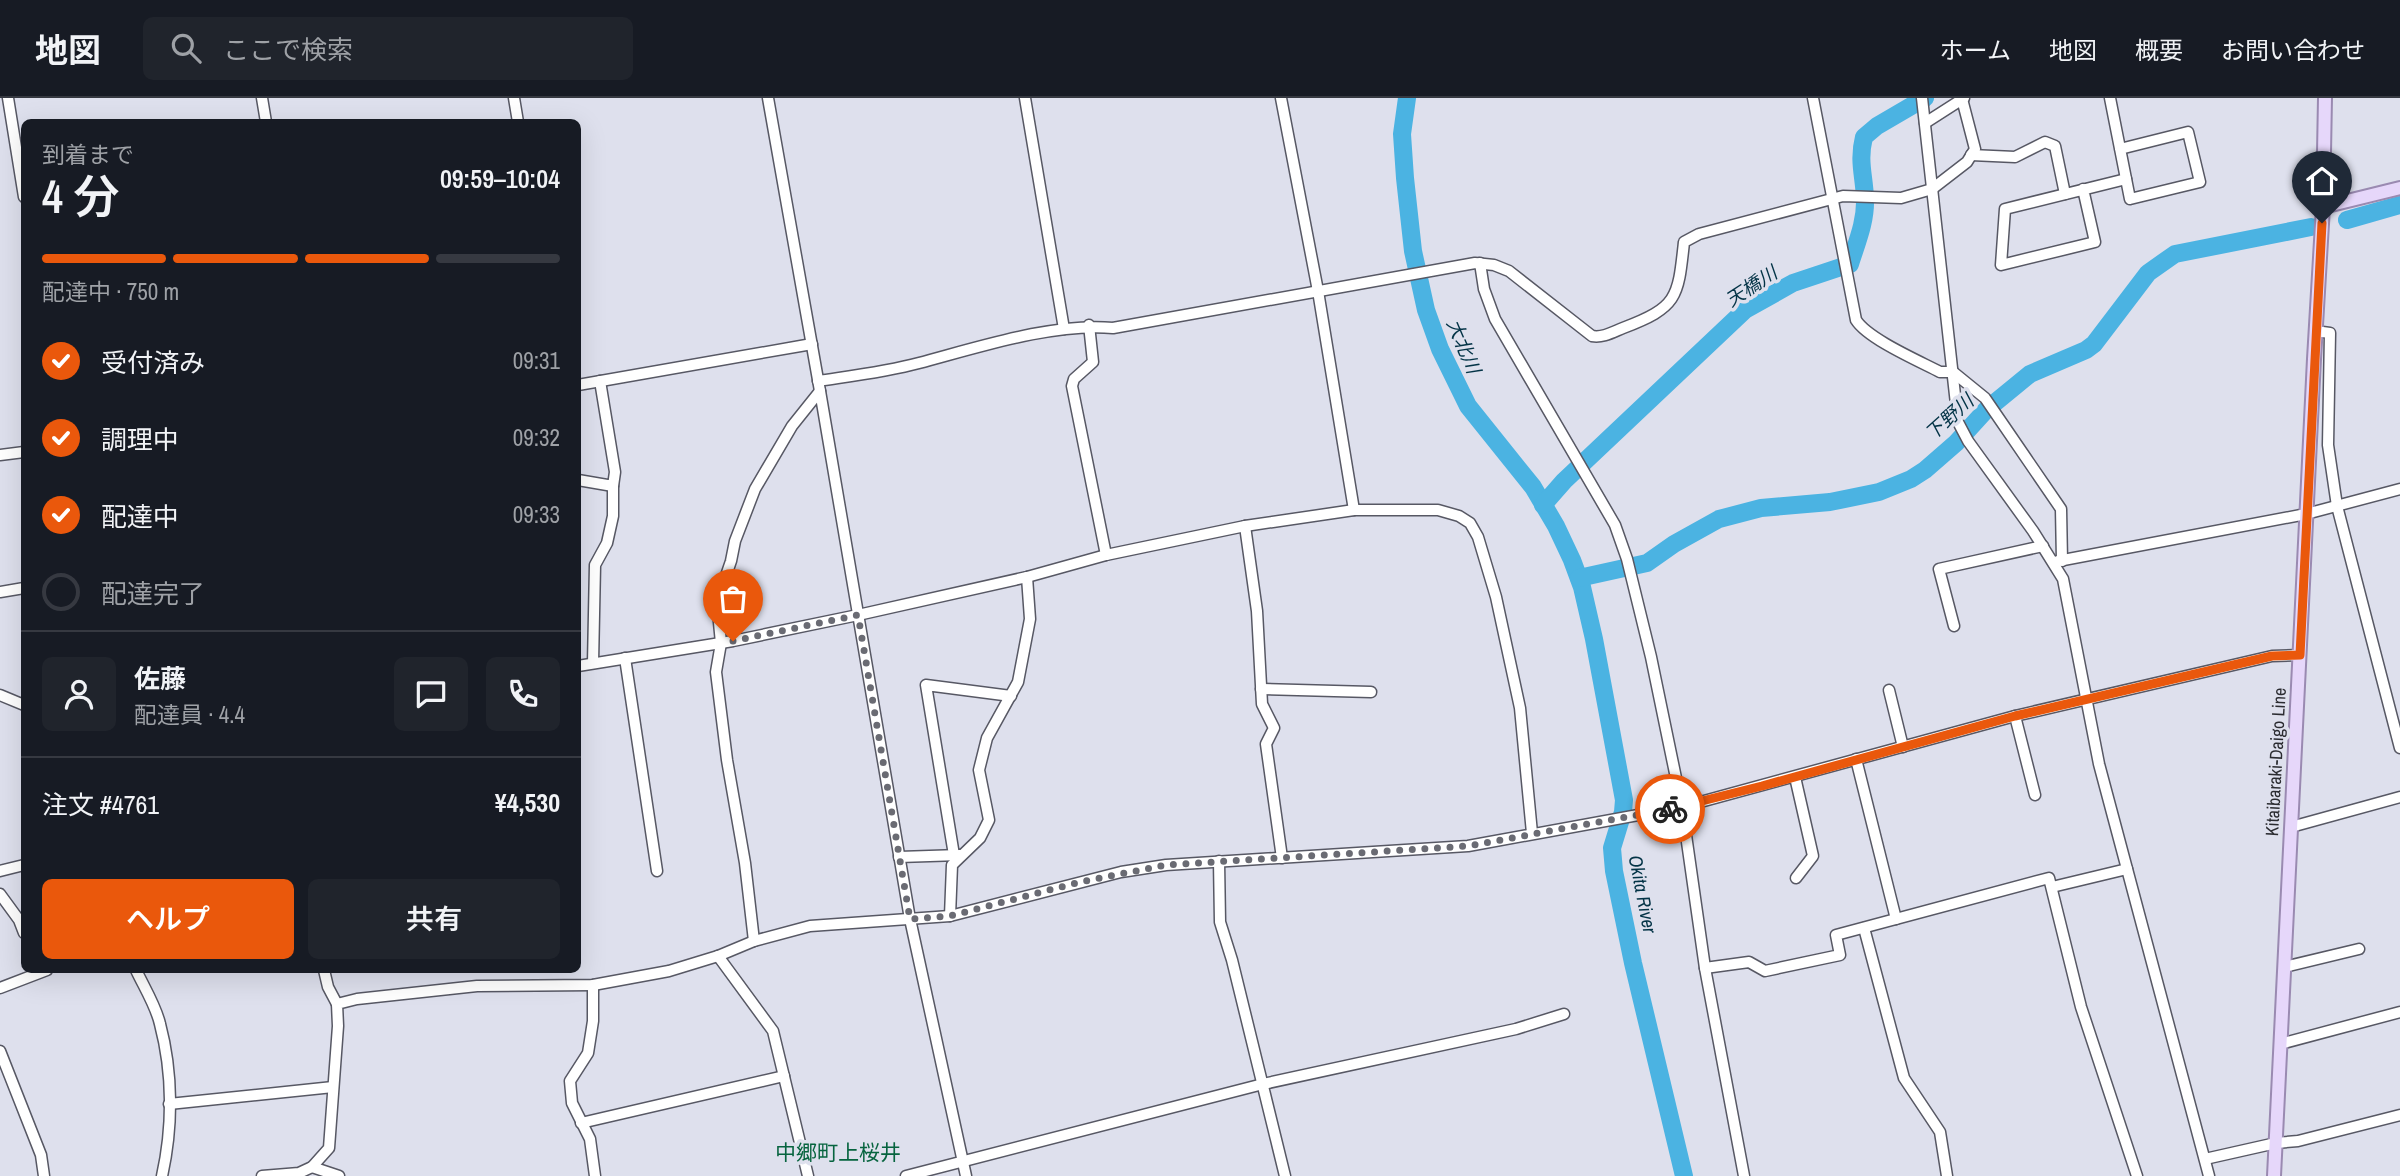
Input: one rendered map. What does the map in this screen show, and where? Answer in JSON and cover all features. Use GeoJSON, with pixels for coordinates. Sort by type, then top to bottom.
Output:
{"type":"FeatureCollection","features":[{"type":"Feature","properties":{"kind":"main road","name":"Kitaibaraki-Daigo Line"},"geometry":{"type":"LineString","coordinates":[[2274,1176],[2323,207],[2325,98]]}},
{"type":"Feature","properties":{"kind":"main road"},"geometry":{"type":"LineString","coordinates":[[2323,207],[2400,188]]}},
{"type":"Feature","properties":{"kind":"street"},"geometry":{"type":"LineString","coordinates":[[8,98],[21,178]]}},
{"type":"Feature","properties":{"kind":"street"},"geometry":{"type":"LineString","coordinates":[[262,98],[266,119]]}},
{"type":"Feature","properties":{"kind":"street"},"geometry":{"type":"LineString","coordinates":[[514,98],[518,119]]}},
{"type":"Feature","properties":{"kind":"street"},"geometry":{"type":"LineString","coordinates":[[768,98],[910,919],[966,1176]]}},
{"type":"Feature","properties":{"kind":"street"},"geometry":{"type":"LineString","coordinates":[[1025,98],[1065,329]]}},
{"type":"Feature","properties":{"kind":"street"},"geometry":{"type":"LineString","coordinates":[[1281,98],[1318,292],[1354,510]]}},
{"type":"Feature","properties":{"kind":"street"},"geometry":{"type":"LineString","coordinates":[[1813,98],[1856,320],[1860,327],[1940,372],[1953,372],[1985,398],[2061,509],[2058,561],[2067,593],[2099,764],[2208,1176]]}},
{"type":"Feature","properties":{"kind":"street"},"geometry":{"type":"LineString","coordinates":[[2110,98],[2120,149],[2130,199],[2200,182],[2188,132],[2120,149]]}},
{"type":"Feature","properties":{"kind":"street"},"geometry":{"type":"LineString","coordinates":[[754,941],[716,673],[721,642],[717,602],[731,561],[734,541],[755,489],[819,386],[919,363],[942,355],[1065,329],[1089,326],[1113,328],[1477,263],[1494,265],[1508,271],[1598,337],[1653,317],[1668,305],[1680,276],[1684,242],[1699,234],[1832,198],[1901,198],[1932,189],[1967,162],[1975,149],[1963,99],[1925,123]]}},
{"type":"Feature","properties":{"kind":"street"},"geometry":{"type":"LineString","coordinates":[[1922,101],[1954,401],[1964,433],[2043,546],[2058,561]]}},
{"type":"Feature","properties":{"kind":"street"},"geometry":{"type":"LineString","coordinates":[[1972,155],[2015,157],[2045,142],[2055,146],[2065,194]]}},
{"type":"Feature","properties":{"kind":"street"},"geometry":{"type":"LineString","coordinates":[[2083,190],[2095,242],[2001,265],[2005,209],[2126,179]]}},
{"type":"Feature","properties":{"kind":"street"},"geometry":{"type":"LineString","coordinates":[[1477,263],[1495,319],[1615,525],[1627,559],[1651,657],[1744,1176]]}},
{"type":"Feature","properties":{"kind":"street"},"geometry":{"type":"LineString","coordinates":[[1089,326],[1093,362],[1074,379],[1072,386],[1105,555]]}},
{"type":"Feature","properties":{"kind":"street"},"geometry":{"type":"LineString","coordinates":[[2315,331],[2330,333],[2328,445],[2337,506],[2400,748]]}},
{"type":"Feature","properties":{"kind":"street"},"geometry":{"type":"LineString","coordinates":[[581,384],[812,344]]}},
{"type":"Feature","properties":{"kind":"street"},"geometry":{"type":"LineString","coordinates":[[593,663],[595,565],[607,543],[613,516],[615,472],[600,381]]}},
{"type":"Feature","properties":{"kind":"street"},"geometry":{"type":"LineString","coordinates":[[0,455],[21,452]]}},
{"type":"Feature","properties":{"kind":"street"},"geometry":{"type":"LineString","coordinates":[[581,481],[613,486]]}},
{"type":"Feature","properties":{"kind":"street"},"geometry":{"type":"LineString","coordinates":[[2058,561],[2306,514],[2400,489]]}},
{"type":"Feature","properties":{"kind":"street"},"geometry":{"type":"LineString","coordinates":[[581,665],[858,615],[1027,577],[1105,555],[1245,526],[1354,510],[1438,510],[1459,516],[1469,523],[1478,537],[1496,597],[1520,708],[1532,833]]}},
{"type":"Feature","properties":{"kind":"street"},"geometry":{"type":"LineString","coordinates":[[1245,526],[1256,611],[1262,704],[1274,728],[1266,744],[1282,858]]}},
{"type":"Feature","properties":{"kind":"street"},"geometry":{"type":"LineString","coordinates":[[1954,626],[1939,569],[2043,546]]}},
{"type":"Feature","properties":{"kind":"street"},"geometry":{"type":"LineString","coordinates":[[950,916],[952,865],[959,855],[980,838],[989,820],[979,771],[987,738],[1018,682],[1030,619],[1027,577]]}},
{"type":"Feature","properties":{"kind":"street"},"geometry":{"type":"LineString","coordinates":[[0,592],[21,588]]}},
{"type":"Feature","properties":{"kind":"street"},"geometry":{"type":"LineString","coordinates":[[337,1004],[357,999],[477,986],[593,985],[669,971],[718,956],[754,941],[810,926],[950,916],[1121,872],[1166,865],[1468,846],[1678,807],[2015,716],[2272,656],[2300,655]]}},
{"type":"Feature","properties":{"kind":"street"},"geometry":{"type":"LineString","coordinates":[[625,658],[657,871]]}},
{"type":"Feature","properties":{"kind":"street"},"geometry":{"type":"LineString","coordinates":[[959,855],[926,685],[1011,696]]}},
{"type":"Feature","properties":{"kind":"street"},"geometry":{"type":"LineString","coordinates":[[1261,689],[1371,692]]}},
{"type":"Feature","properties":{"kind":"street"},"geometry":{"type":"LineString","coordinates":[[1889,691],[1903,747]]}},
{"type":"Feature","properties":{"kind":"street"},"geometry":{"type":"LineString","coordinates":[[0,695],[21,704]]}},
{"type":"Feature","properties":{"kind":"street"},"geometry":{"type":"LineString","coordinates":[[2015,716],[2035,795]]}},
{"type":"Feature","properties":{"kind":"street"},"geometry":{"type":"LineString","coordinates":[[1856,759],[1896,919]]}},
{"type":"Feature","properties":{"kind":"street"},"geometry":{"type":"LineString","coordinates":[[1795,777],[1813,856],[1796,878]]}},
{"type":"Feature","properties":{"kind":"street"},"geometry":{"type":"LineString","coordinates":[[2291,827],[2400,797]]}},
{"type":"Feature","properties":{"kind":"street"},"geometry":{"type":"LineString","coordinates":[[899,856],[959,855]]}},
{"type":"Feature","properties":{"kind":"street"},"geometry":{"type":"LineString","coordinates":[[1219,860],[1220,922],[1232,960],[1285,1176]]}},
{"type":"Feature","properties":{"kind":"street"},"geometry":{"type":"LineString","coordinates":[[0,872],[21,866]]}},
{"type":"Feature","properties":{"kind":"street"},"geometry":{"type":"LineString","coordinates":[[2052,887],[2127,869]]}},
{"type":"Feature","properties":{"kind":"street"},"geometry":{"type":"LineString","coordinates":[[1705,968],[1749,962],[1765,971],[1840,955],[1836,935],[2049,878],[2081,1007],[2137,1176]]}},
{"type":"Feature","properties":{"kind":"street"},"geometry":{"type":"LineString","coordinates":[[0,894],[21,925]]}},
{"type":"Feature","properties":{"kind":"street"},"geometry":{"type":"LineString","coordinates":[[1864,928],[1904,1078],[1940,1132],[1947,1176]]}},
{"type":"Feature","properties":{"kind":"street"},"geometry":{"type":"LineString","coordinates":[[2284,968],[2360,948]]}},
{"type":"Feature","properties":{"kind":"street"},"geometry":{"type":"LineString","coordinates":[[718,956],[773,1031],[808,1176]]}},
{"type":"Feature","properties":{"kind":"street"},"geometry":{"type":"LineString","coordinates":[[0,988],[26,980],[38,973]]}},
{"type":"Feature","properties":{"kind":"street"},"geometry":{"type":"LineString","coordinates":[[137,973],[160,1023],[168,1072],[168,1150],[162,1176]]}},
{"type":"Feature","properties":{"kind":"street"},"geometry":{"type":"LineString","coordinates":[[262,1176],[299,1172],[313,1167],[329,1148],[338,1026],[337,1004],[325,973]]}},
{"type":"Feature","properties":{"kind":"street"},"geometry":{"type":"LineString","coordinates":[[593,985],[593,1021],[588,1053],[570,1082],[572,1103],[590,1139],[595,1176]]}},
{"type":"Feature","properties":{"kind":"street"},"geometry":{"type":"LineString","coordinates":[[2280,1044],[2400,1012]]}},
{"type":"Feature","properties":{"kind":"street"},"geometry":{"type":"LineString","coordinates":[[906,1176],[1263,1084],[1516,1029],[1564,1014]]}},
{"type":"Feature","properties":{"kind":"street"},"geometry":{"type":"LineString","coordinates":[[0,1051],[41,1155],[44,1176]]}},
{"type":"Feature","properties":{"kind":"street"},"geometry":{"type":"LineString","coordinates":[[581,1123],[784,1076]]}},
{"type":"Feature","properties":{"kind":"street"},"geometry":{"type":"LineString","coordinates":[[169,1104],[333,1087]]}},
{"type":"Feature","properties":{"kind":"street"},"geometry":{"type":"LineString","coordinates":[[2205,1159],[2400,1115]]}},
{"type":"Feature","properties":{"kind":"street"},"geometry":{"type":"LineString","coordinates":[[313,1167],[339,1176]]}},
{"type":"Feature","properties":{"kind":"waterway","name":"Okita River"},"geometry":{"type":"LineString","coordinates":[[1407,98],[1402,134],[1405,178],[1413,251],[1426,310],[1440,349],[1468,406],[1533,487],[1556,526],[1582,587],[1624,800],[1612,848],[1614,871],[1684,1176]]}},
{"type":"Feature","properties":{"kind":"waterway","name":"天橋川"},"geometry":{"type":"LineString","coordinates":[[1543,505],[1564,481],[1745,310],[1793,283],[1850,264],[1864,215],[1861,161],[1864,137],[1877,126],[1925,98]]}},
{"type":"Feature","properties":{"kind":"waterway","name":"下野川"},"geometry":{"type":"LineString","coordinates":[[2347,220],[2400,205]]}},
{"type":"Feature","properties":{"kind":"waterway","name":"下野川"},"geometry":{"type":"LineString","coordinates":[[1579,578],[1647,563],[1674,544],[1719,519],[1761,508],[1830,502],[1879,492],[1911,479],[1956,443],[1986,410],[2030,374],[2094,344],[2148,273],[2175,254],[2311,227]]}},
{"type":"Feature","properties":{"kind":"way so far"},"geometry":{"type":"LineString","coordinates":[[733,641],[858,615],[910,919],[950,916],[1121,872],[1166,865],[1468,846],[1670,809]]}},
{"type":"Feature","properties":{"kind":"district","name":"中郷町上桜井"},"geometry":{"type":"Point","coordinates":[838,1153]}},
{"type":"Feature","properties":{"kind":"route"},"geometry":{"type":"LineString","coordinates":[[1670,809],[2015,716],[2281,654],[2300,655],[2322,223]]}},
{"type":"Feature","properties":{"kind":"water label","name":"大北川"},"geometry":{"type":"Point","coordinates":[1464,346]}}]}
